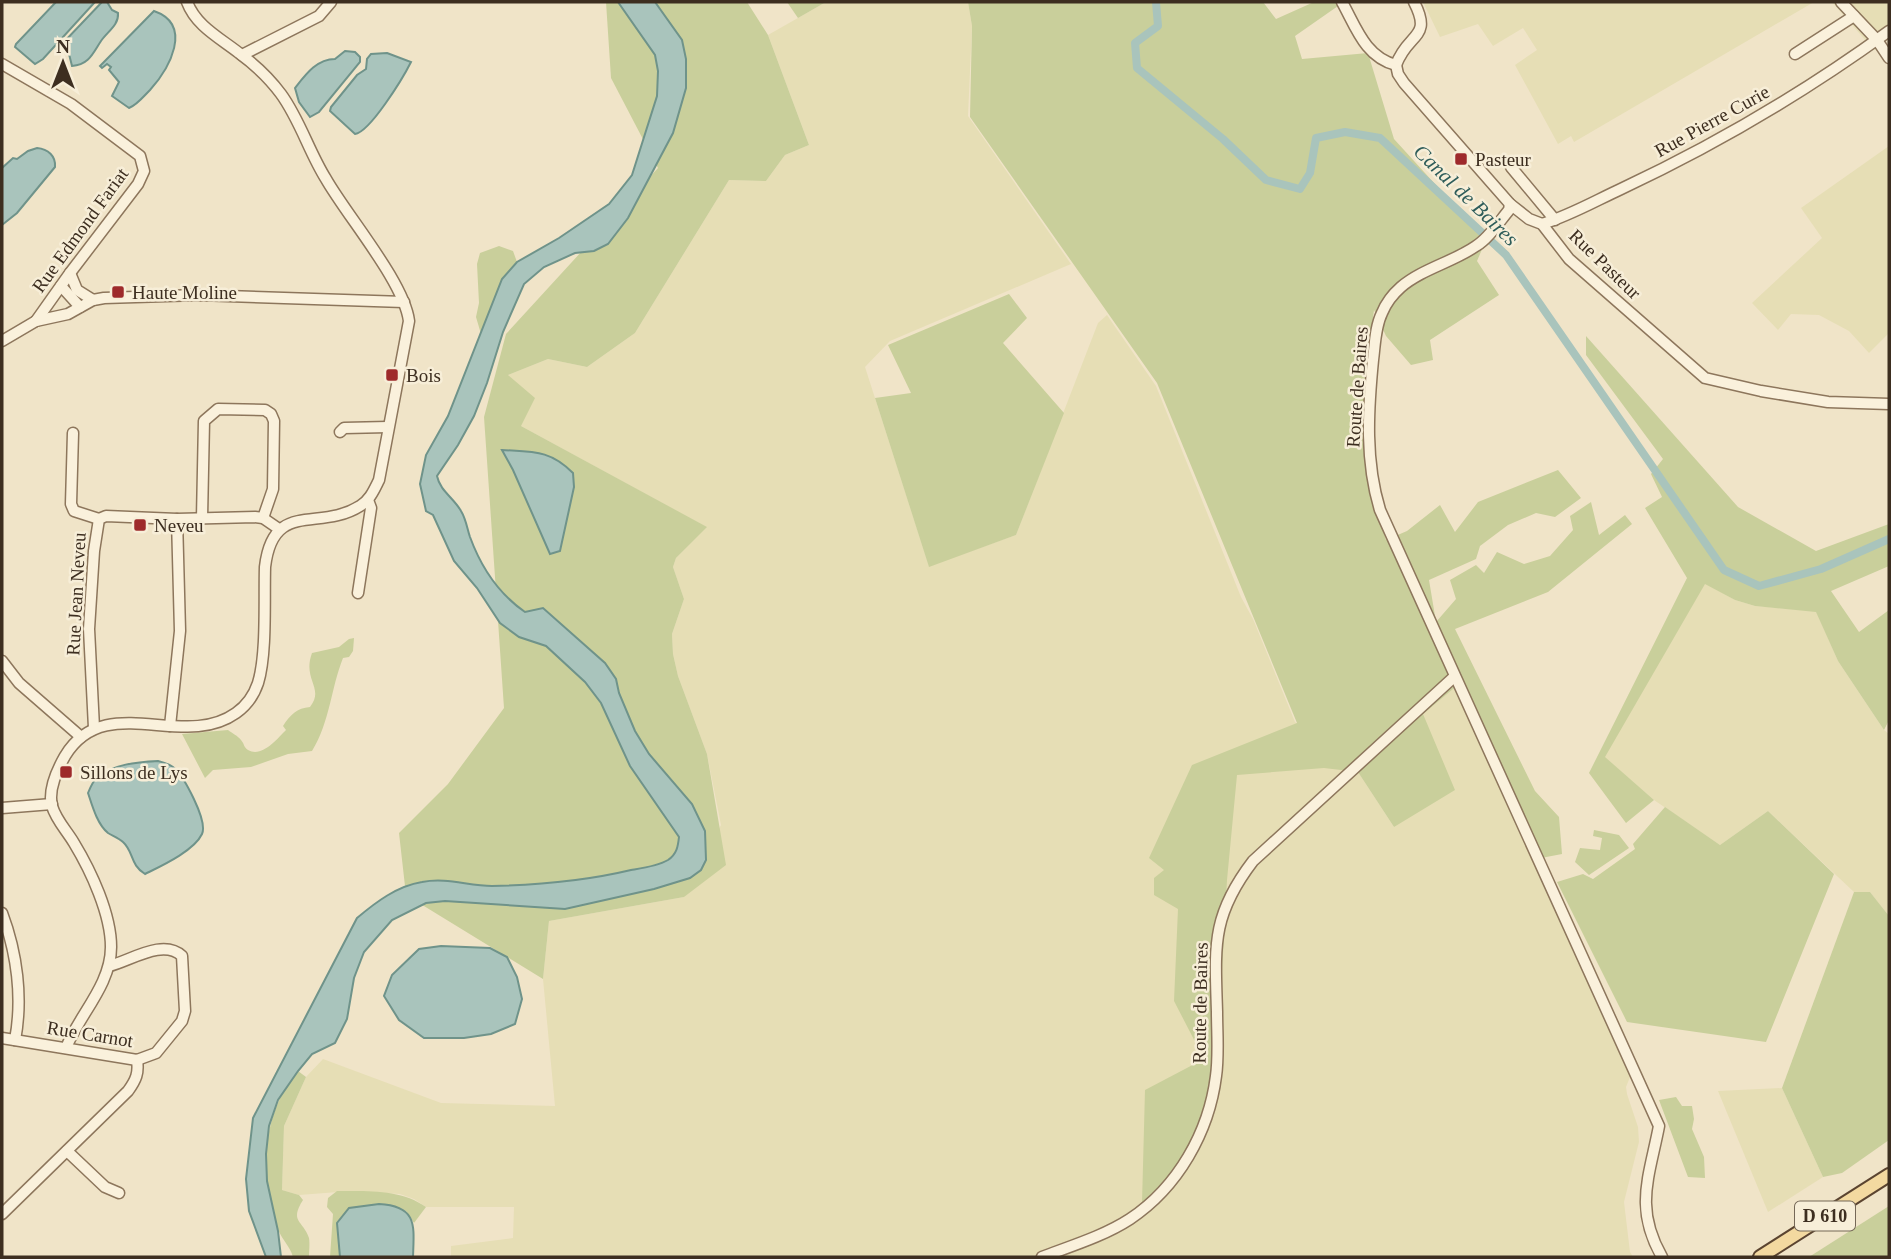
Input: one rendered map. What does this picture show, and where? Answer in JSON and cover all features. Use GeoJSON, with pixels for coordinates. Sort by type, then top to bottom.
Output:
{"type":"FeatureCollection","features":[{"type":"Feature","properties":{"kind":"main road","name":"D 610"},"geometry":{"type":"LineString","coordinates":[[1760,1257],[1889,1175]]}},
{"type":"Feature","properties":{"kind":"street"},"geometry":{"type":"LineString","coordinates":[[66,1048],[109,965],[111,936],[99,894],[82,856],[56,816],[52,804],[55,777],[60,766],[81,737],[94,728],[119,724],[193,727],[215,724],[240,710],[253,695],[261,666],[267,550],[272,537],[287,524],[346,513],[368,500],[379,480],[409,321],[408,309],[397,287],[327,181],[281,94],[242,55],[195,18],[187,2]]}},
{"type":"Feature","properties":{"kind":"street"},"geometry":{"type":"LineString","coordinates":[[242,55],[319,16],[331,2]]}},
{"type":"Feature","properties":{"kind":"street","name":"Rue Pasteur"},"geometry":{"type":"LineString","coordinates":[[1342,2],[1367,48],[1377,57],[1396,65],[1404,83],[1510,204],[1529,219],[1542,224],[1569,259],[1705,378],[1828,402],[1889,404]]}},
{"type":"Feature","properties":{"kind":"street"},"geometry":{"type":"LineString","coordinates":[[1396,65],[1401,51],[1421,30],[1423,19],[1414,2]]}},
{"type":"Feature","properties":{"kind":"street"},"geometry":{"type":"LineString","coordinates":[[1841,2],[1877,40],[1889,58]]}},
{"type":"Feature","properties":{"kind":"street"},"geometry":{"type":"LineString","coordinates":[[1795,54],[1854,16]]}},
{"type":"Feature","properties":{"kind":"street","name":"Rue Pierre Curie"},"geometry":{"type":"LineString","coordinates":[[1542,224],[1644,178],[1726,136],[1832,71],[1889,31]]}},
{"type":"Feature","properties":{"kind":"street","name":"Rue Edmond Fariat"},"geometry":{"type":"LineString","coordinates":[[2,64],[71,104],[140,156],[144,171],[138,184],[69,273],[36,321]]}},
{"type":"Feature","properties":{"kind":"street"},"geometry":{"type":"LineString","coordinates":[[1511,167],[1555,220]]}},
{"type":"Feature","properties":{"kind":"street","name":"Route de Baires"},"geometry":{"type":"LineString","coordinates":[[1510,204],[1509,210],[1479,245],[1413,278],[1395,294],[1380,316],[1371,379],[1368,436],[1375,493],[1447,662],[1659,1126],[1644,1207],[1655,1244]]}},
{"type":"Feature","properties":{"kind":"street"},"geometry":{"type":"LineString","coordinates":[[69,273],[77,290],[93,300]]}},
{"type":"Feature","properties":{"kind":"street"},"geometry":{"type":"LineString","coordinates":[[61,286],[80,307]]}},
{"type":"Feature","properties":{"kind":"street"},"geometry":{"type":"LineString","coordinates":[[2,341],[36,321],[68,314],[93,300],[151,295],[198,295],[404,302]]}},
{"type":"Feature","properties":{"kind":"street"},"geometry":{"type":"LineString","coordinates":[[202,518],[204,421],[218,409],[265,410],[271,414],[274,421],[273,489],[263,518],[279,529]]}},
{"type":"Feature","properties":{"kind":"street"},"geometry":{"type":"LineString","coordinates":[[340,432],[344,428],[388,426]]}},
{"type":"Feature","properties":{"kind":"street"},"geometry":{"type":"LineString","coordinates":[[73,433],[71,504],[74,511],[99,519]]}},
{"type":"Feature","properties":{"kind":"street"},"geometry":{"type":"LineString","coordinates":[[358,593],[371,508],[368,500]]}},
{"type":"Feature","properties":{"kind":"street","name":"Rue Jean Neveu"},"geometry":{"type":"LineString","coordinates":[[94,728],[89,629],[99,519],[106,516],[263,518]]}},
{"type":"Feature","properties":{"kind":"street"},"geometry":{"type":"LineString","coordinates":[[170,726],[180,631],[177,519]]}},
{"type":"Feature","properties":{"kind":"street"},"geometry":{"type":"LineString","coordinates":[[3,667],[81,737]]}},
{"type":"Feature","properties":{"kind":"street","name":"Route de Baires"},"geometry":{"type":"LineString","coordinates":[[1042,1257],[1131,1219],[1153,1200],[1184,1164],[1204,1125],[1216,1077],[1215,948],[1222,913],[1235,885],[1253,861],[1454,677]]}},
{"type":"Feature","properties":{"kind":"street"},"geometry":{"type":"LineString","coordinates":[[2,808],[52,804]]}},
{"type":"Feature","properties":{"kind":"street"},"geometry":{"type":"LineString","coordinates":[[2,913],[18,981],[19,1012],[15,1040]]}},
{"type":"Feature","properties":{"kind":"street","name":"Rue Carnot"},"geometry":{"type":"LineString","coordinates":[[2,1038],[137,1060],[156,1053],[182,1021],[185,1008],[183,960],[178,952],[173,950],[151,952],[109,965]]}},
{"type":"Feature","properties":{"kind":"street"},"geometry":{"type":"LineString","coordinates":[[2,1213],[128,1091],[136,1080],[139,1068],[137,1060]]}},
{"type":"Feature","properties":{"kind":"street"},"geometry":{"type":"LineString","coordinates":[[67,1151],[105,1187],[119,1193]]}},
{"type":"Feature","properties":{"kind":"street"},"geometry":{"type":"LineString","coordinates":[[1655,1244],[1656,1257]]}},
{"type":"Feature","properties":{"kind":"street"},"geometry":{"type":"LineString","coordinates":[[1655,1244],[1662,1257]]}},
{"type":"Feature","properties":{"kind":"shaded area"},"geometry":{"type":"Polygon","coordinates":[[[826,2],[968,2],[972,26],[968,116],[1071,264],[890,341],[865,367],[929,566],[1016,535],[1098,323],[1107,315],[1156,386],[1241,597],[1253,619],[1295,722],[1358,772],[1394,827],[1422,714],[1454,688],[1632,1072],[1626,1087],[1638,1127],[1639,1142],[1624,1202],[1630,1252],[1633,1257],[451,1257],[451,1246],[513,1238],[514,1207],[426,1207],[400,1194],[351,1191],[299,1195],[282,1190],[284,1126],[306,1077],[323,1059],[441,1103],[555,1106],[543,979],[549,921],[684,897],[721,825],[707,754],[678,676],[673,654],[672,634],[684,599],[673,567],[676,558],[706,527],[521,426],[508,375],[548,359],[587,367],[635,333],[729,180],[766,181],[785,155],[809,145],[768,35],[826,2]]]}},
{"type":"Feature","properties":{"kind":"shaded area"},"geometry":{"type":"Polygon","coordinates":[[[1423,2],[1814,2],[1574,142],[1571,136],[1558,144],[1515,65],[1537,50],[1523,28],[1493,46],[1478,24],[1440,37],[1423,2]]]}},
{"type":"Feature","properties":{"kind":"shaded area"},"geometry":{"type":"Polygon","coordinates":[[[1832,2],[1889,2],[1889,39],[1874,50],[1832,2]]]}},
{"type":"Feature","properties":{"kind":"shaded area"},"geometry":{"type":"Polygon","coordinates":[[[1889,146],[1889,333],[1869,353],[1849,331],[1819,315],[1791,314],[1778,330],[1752,303],[1822,238],[1801,208],[1889,146]]]}},
{"type":"Feature","properties":{"kind":"shaded area"},"geometry":{"type":"Polygon","coordinates":[[[1705,583],[1735,600],[1755,606],[1816,611],[1838,661],[1889,734],[1889,916],[1870,892],[1854,892],[1768,811],[1720,845],[1654,800],[1604,757],[1705,583]]]}},
{"type":"Feature","properties":{"kind":"shaded area"},"geometry":{"type":"Polygon","coordinates":[[[1782,1088],[1823,1177],[1768,1212],[1718,1091],[1782,1088]]]}},
{"type":"Feature","properties":{"kind":"green space"},"geometry":{"type":"Polygon","coordinates":[[[606,2],[747,2],[768,35],[809,145],[785,155],[766,181],[729,180],[635,333],[587,367],[548,359],[508,375],[535,398],[521,426],[707,527],[676,558],[673,567],[684,599],[672,634],[673,654],[678,676],[707,754],[726,865],[684,897],[549,921],[543,979],[406,895],[399,833],[448,784],[504,708],[484,417],[506,334],[658,168],[611,78],[606,2]]]}},
{"type":"Feature","properties":{"kind":"green space"},"geometry":{"type":"Polygon","coordinates":[[[787,2],[826,2],[798,18],[787,2]]]}},
{"type":"Feature","properties":{"kind":"green space"},"geometry":{"type":"Polygon","coordinates":[[[968,2],[1263,2],[1276,19],[1314,2],[1336,2],[1338,6],[1295,36],[1302,59],[1368,53],[1394,139],[1486,240],[1477,261],[1499,295],[1430,340],[1433,360],[1411,365],[1386,336],[1374,310],[1364,387],[1366,472],[1386,540],[1407,531],[1440,505],[1455,532],[1478,502],[1558,470],[1581,498],[1555,517],[1536,513],[1508,525],[1480,546],[1476,559],[1429,580],[1436,622],[1456,599],[1450,580],[1476,565],[1484,573],[1497,552],[1524,564],[1550,556],[1573,530],[1570,516],[1591,502],[1599,535],[1625,515],[1632,524],[1548,592],[1455,629],[1535,791],[1559,817],[1562,854],[1541,858],[1459,684],[1423,714],[1455,790],[1394,827],[1358,772],[1324,768],[1237,775],[1227,880],[1216,1082],[1190,1155],[1142,1203],[1145,1090],[1204,1059],[1174,1001],[1178,909],[1154,895],[1154,878],[1164,870],[1149,858],[1192,765],[1297,723],[1157,383],[970,117],[972,26],[968,2]]]}},
{"type":"Feature","properties":{"kind":"green space"},"geometry":{"type":"Polygon","coordinates":[[[499,246],[513,251],[517,262],[502,279],[481,334],[476,317],[479,303],[477,264],[480,253],[499,246]]]}},
{"type":"Feature","properties":{"kind":"green space"},"geometry":{"type":"Polygon","coordinates":[[[1009,294],[1027,318],[1003,343],[1064,413],[1016,535],[929,567],[875,398],[911,393],[888,345],[1009,294]]]}},
{"type":"Feature","properties":{"kind":"green space"},"geometry":{"type":"Polygon","coordinates":[[[1586,336],[1738,507],[1816,551],[1889,524],[1889,566],[1831,591],[1859,632],[1889,610],[1889,720],[1884,730],[1838,661],[1816,612],[1755,606],[1735,600],[1705,584],[1605,757],[1654,800],[1626,823],[1589,773],[1687,578],[1645,508],[1662,497],[1651,474],[1663,459],[1586,355],[1586,336]]]}},
{"type":"Feature","properties":{"kind":"green space"},"geometry":{"type":"Polygon","coordinates":[[[354,638],[353,651],[349,657],[343,658],[327,717],[312,751],[288,754],[251,767],[213,770],[205,778],[182,734],[228,730],[240,739],[248,750],[264,750],[286,730],[283,726],[291,715],[310,707],[314,700],[315,689],[310,670],[312,653],[339,647],[354,638]]]}},
{"type":"Feature","properties":{"kind":"green space"},"geometry":{"type":"Polygon","coordinates":[[[1665,807],[1720,845],[1768,811],[1834,874],[1766,1042],[1627,1022],[1557,882],[1583,874],[1593,879],[1635,849],[1633,844],[1665,807]]]}},
{"type":"Feature","properties":{"kind":"green space"},"geometry":{"type":"Polygon","coordinates":[[[1594,830],[1619,835],[1629,848],[1589,875],[1575,862],[1580,848],[1600,850],[1602,838],[1593,836],[1594,830]]]}},
{"type":"Feature","properties":{"kind":"green space"},"geometry":{"type":"Polygon","coordinates":[[[1854,892],[1870,892],[1889,916],[1889,1140],[1842,1173],[1823,1177],[1782,1088],[1854,892]]]}},
{"type":"Feature","properties":{"kind":"green space"},"geometry":{"type":"Polygon","coordinates":[[[298,1071],[306,1077],[284,1126],[282,1190],[299,1195],[303,1200],[297,1217],[309,1238],[309,1257],[293,1257],[278,1229],[269,1198],[266,1166],[269,1133],[278,1103],[298,1071]]]}},
{"type":"Feature","properties":{"kind":"green space"},"geometry":{"type":"Polygon","coordinates":[[[1676,1097],[1682,1106],[1692,1106],[1692,1129],[1704,1157],[1705,1178],[1688,1177],[1659,1100],[1676,1097]]]}},
{"type":"Feature","properties":{"kind":"green space"},"geometry":{"type":"Polygon","coordinates":[[[337,1191],[395,1194],[426,1207],[414,1223],[406,1211],[379,1204],[349,1208],[337,1223],[340,1257],[330,1257],[333,1214],[327,1207],[328,1198],[337,1191]]]}},
{"type":"Feature","properties":{"kind":"green space"},"geometry":{"type":"Polygon","coordinates":[[[1889,1206],[1889,1257],[1809,1257],[1889,1206]]]}},
{"type":"Feature","properties":{"kind":"water"},"geometry":{"type":"Polygon","coordinates":[[[56,2],[95,2],[43,59],[35,64],[15,47],[16,44],[56,2]]]}},
{"type":"Feature","properties":{"kind":"water"},"geometry":{"type":"Polygon","coordinates":[[[102,2],[107,2],[112,10],[118,13],[117,21],[90,58],[72,66],[68,50],[62,44],[102,2]]]}},
{"type":"Feature","properties":{"kind":"water"},"geometry":{"type":"Polygon","coordinates":[[[618,2],[655,2],[682,40],[686,59],[686,88],[673,133],[628,218],[608,244],[594,251],[575,253],[544,267],[524,284],[503,332],[474,416],[437,476],[441,486],[463,514],[480,559],[499,588],[525,612],[543,608],[605,663],[616,679],[635,731],[649,754],[692,804],[705,831],[706,860],[701,870],[690,878],[565,909],[445,901],[426,903],[392,920],[364,952],[354,978],[347,1019],[335,1043],[312,1054],[278,1100],[269,1126],[266,1154],[267,1181],[281,1257],[266,1257],[249,1211],[246,1179],[253,1118],[357,918],[387,895],[413,884],[440,881],[492,886],[579,880],[660,864],[671,858],[677,847],[679,837],[630,766],[601,703],[585,682],[546,646],[519,637],[500,623],[477,588],[454,561],[433,515],[426,511],[420,484],[426,455],[448,416],[502,279],[517,262],[609,204],[632,175],[657,96],[658,71],[655,55],[618,2]]]}},
{"type":"Feature","properties":{"kind":"water"},"geometry":{"type":"Polygon","coordinates":[[[154,11],[173,26],[174,48],[157,81],[129,108],[112,96],[119,82],[109,70],[111,67],[107,64],[102,68],[100,66],[154,11]]]}},
{"type":"Feature","properties":{"kind":"water"},"geometry":{"type":"Polygon","coordinates":[[[345,51],[355,52],[360,57],[360,62],[319,112],[310,117],[299,102],[295,88],[317,64],[335,59],[345,51]]]}},
{"type":"Feature","properties":{"kind":"water"},"geometry":{"type":"Polygon","coordinates":[[[387,53],[411,62],[377,115],[355,134],[330,111],[331,107],[357,75],[366,69],[367,59],[371,54],[387,53]]]}},
{"type":"Feature","properties":{"kind":"water"},"geometry":{"type":"Polygon","coordinates":[[[37,148],[50,154],[55,167],[17,213],[2,225],[2,168],[13,158],[17,159],[37,148]]]}},
{"type":"Feature","properties":{"kind":"water"},"geometry":{"type":"Polygon","coordinates":[[[502,450],[549,456],[573,473],[574,487],[560,551],[550,554],[502,450]]]}},
{"type":"Feature","properties":{"kind":"water"},"geometry":{"type":"Polygon","coordinates":[[[158,761],[173,767],[183,779],[194,799],[203,828],[202,834],[192,846],[145,874],[137,867],[120,839],[108,833],[101,825],[88,793],[103,773],[134,763],[158,761]]]}},
{"type":"Feature","properties":{"kind":"water"},"geometry":{"type":"Polygon","coordinates":[[[441,946],[490,948],[507,957],[517,977],[522,999],[515,1024],[491,1034],[464,1038],[424,1038],[399,1020],[384,996],[392,975],[419,949],[441,946]]]}},
{"type":"Feature","properties":{"kind":"water"},"geometry":{"type":"Polygon","coordinates":[[[379,1204],[407,1213],[413,1227],[413,1257],[340,1257],[337,1223],[349,1208],[379,1204]]]}},
{"type":"Feature","properties":{"kind":"waterway","name":"Canal de Baires"},"geometry":{"type":"LineString","coordinates":[[1156,2],[1158,26],[1135,43],[1137,68],[1223,139],[1266,180],[1300,189],[1310,173],[1316,138],[1345,132],[1380,138],[1506,255],[1724,570],[1759,586],[1821,569],[1889,539]]}},
{"type":"Feature","properties":{"kind":"place","name":"Pasteur"},"geometry":{"type":"Point","coordinates":[1461,159]}},
{"type":"Feature","properties":{"kind":"place","name":"Haute Moline"},"geometry":{"type":"Point","coordinates":[118,292]}},
{"type":"Feature","properties":{"kind":"place","name":"Bois"},"geometry":{"type":"Point","coordinates":[392,375]}},
{"type":"Feature","properties":{"kind":"place","name":"Neveu"},"geometry":{"type":"Point","coordinates":[140,525]}},
{"type":"Feature","properties":{"kind":"place","name":"Sillons de Lys"},"geometry":{"type":"Point","coordinates":[66,772]}}]}
